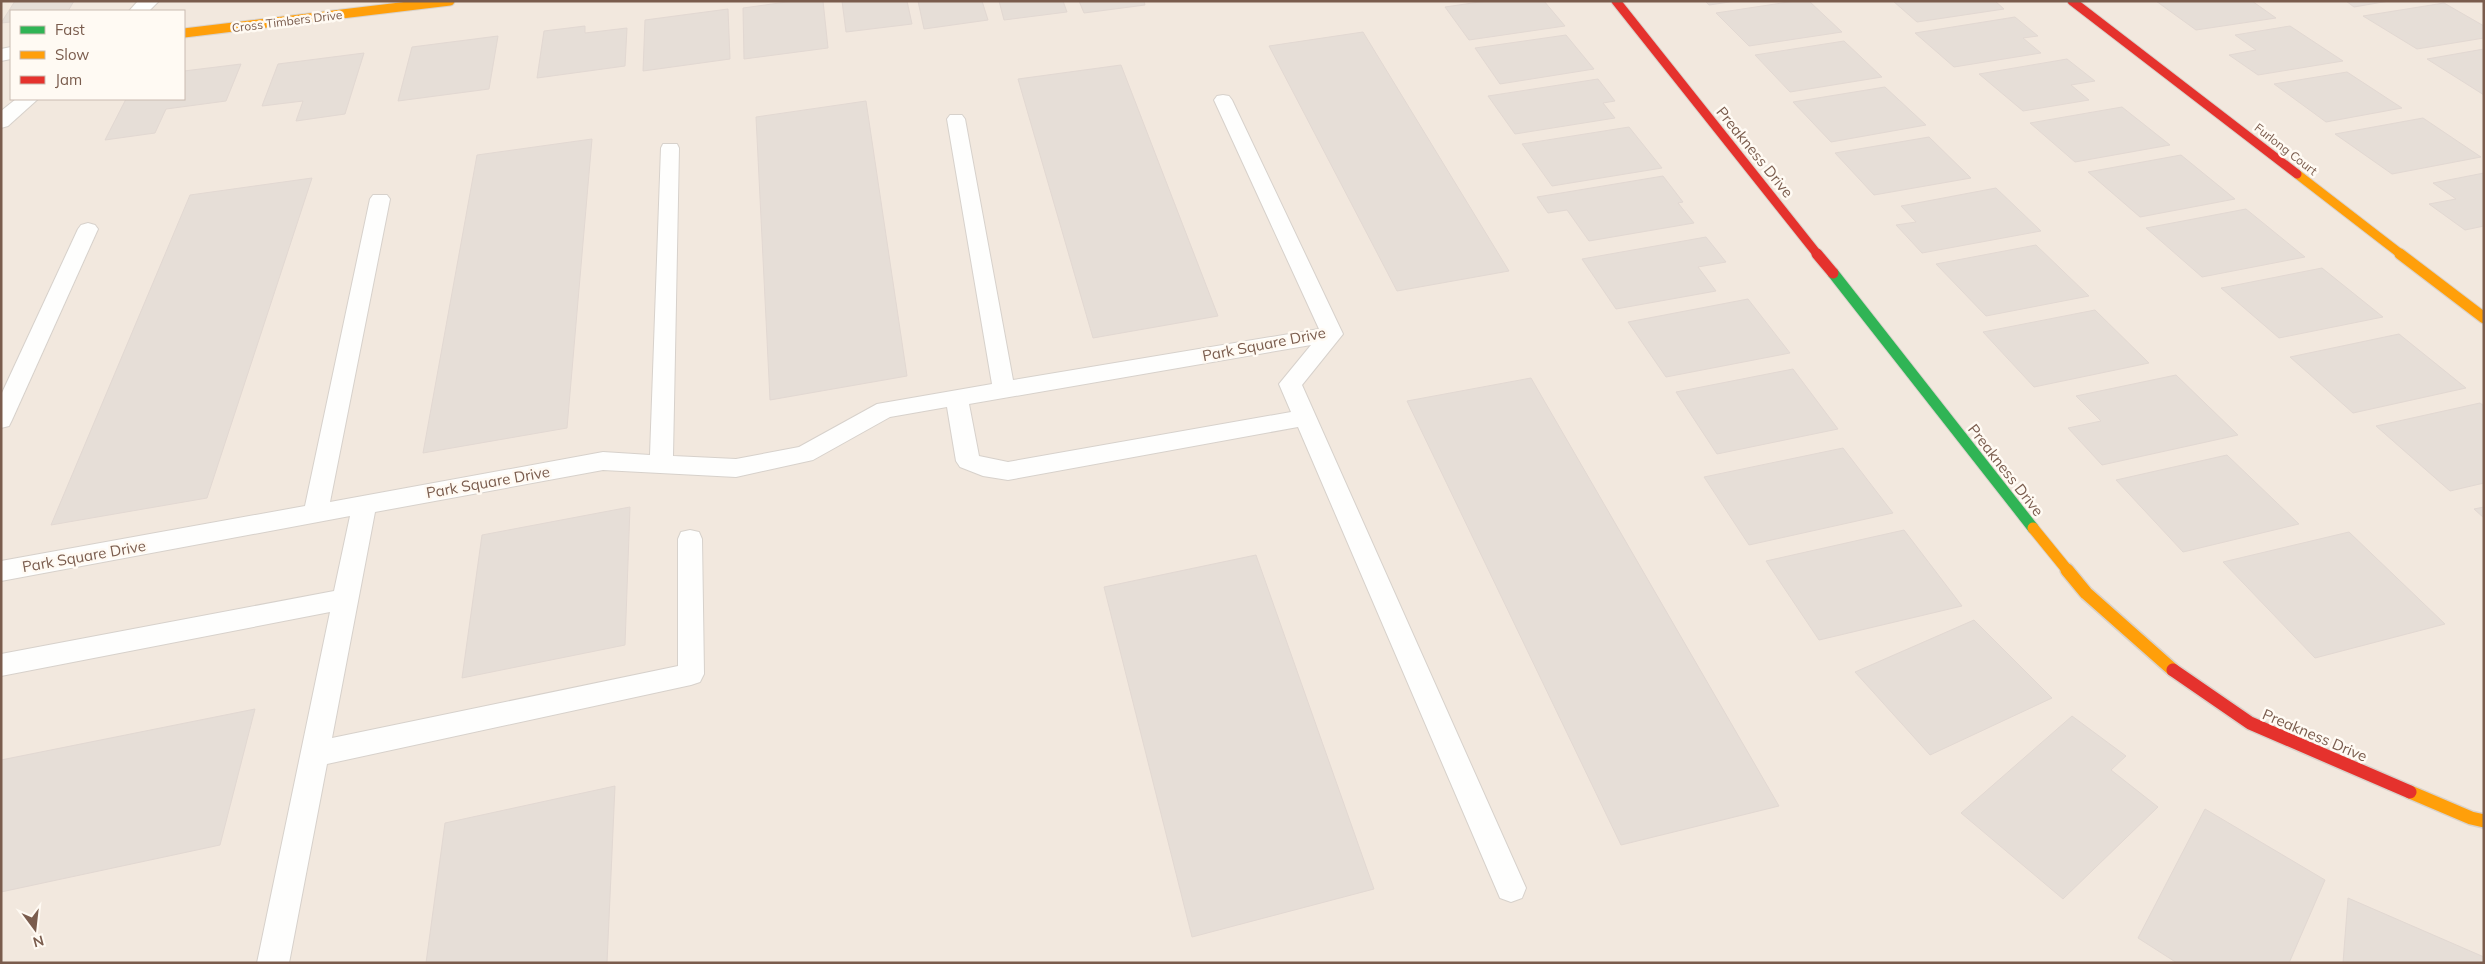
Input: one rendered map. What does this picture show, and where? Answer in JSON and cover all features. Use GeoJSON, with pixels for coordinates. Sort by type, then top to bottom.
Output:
{"type":"FeatureCollection","features":[{"type":"Feature","properties":{"kind":"street"},"geometry":{"type":"LineString","coordinates":[[139,10],[150,1]]}},
{"type":"Feature","properties":{"kind":"street","name":"Cross Timbers Drive"},"geometry":{"type":"LineString","coordinates":[[185,33],[450,1]]}},
{"type":"Feature","properties":{"kind":"street","name":"Preakness Drive"},"geometry":{"type":"LineString","coordinates":[[1616,1],[2086,594],[2169,667],[2250,723],[2471,818],[2484,821]]}},
{"type":"Feature","properties":{"kind":"street","name":"Furlong Court"},"geometry":{"type":"LineString","coordinates":[[2072,1],[2484,318]]}},
{"type":"Feature","properties":{"kind":"street"},"geometry":{"type":"LineString","coordinates":[[1,122],[27,100]]}},
{"type":"Feature","properties":{"kind":"lane","name":"Park Square Drive"},"geometry":{"type":"LineString","coordinates":[[1,571],[603,462],[736,468],[805,454],[885,410],[1332,334],[1223,100]]}},
{"type":"Feature","properties":{"kind":"lane"},"geometry":{"type":"LineString","coordinates":[[956,119],[1004,390]]}},
{"type":"Feature","properties":{"kind":"lane"},"geometry":{"type":"LineString","coordinates":[[661,465],[670,148]]}},
{"type":"Feature","properties":{"kind":"lane"},"geometry":{"type":"LineString","coordinates":[[315,514],[380,199]]}},
{"type":"Feature","properties":{"kind":"lane"},"geometry":{"type":"LineString","coordinates":[[1,420],[88,229]]}},
{"type":"Feature","properties":{"kind":"lane"},"geometry":{"type":"LineString","coordinates":[[1332,334],[1290,384],[1510,888]]}},
{"type":"Feature","properties":{"kind":"lane"},"geometry":{"type":"LineString","coordinates":[[957,398],[968,461],[983,467],[1008,471],[1304,418]]}},
{"type":"Feature","properties":{"kind":"lane"},"geometry":{"type":"LineString","coordinates":[[273,963],[364,505]]}},
{"type":"Feature","properties":{"kind":"lane"},"geometry":{"type":"LineString","coordinates":[[315,754],[691,674],[690,539]]}},
{"type":"Feature","properties":{"kind":"lane"},"geometry":{"type":"LineString","coordinates":[[1,665],[345,599]]}},
{"type":"Feature","properties":{"kind":"shaded area"},"geometry":{"type":"Polygon","coordinates":[[[1,1],[2484,1],[2484,963],[1,963],[1,1]]]}},
{"type":"Feature","properties":{"kind":"building"},"geometry":{"type":"Polygon","coordinates":[[[15,1],[74,1],[69,10],[10,10],[10,22],[1,23],[15,1]]]}},
{"type":"Feature","properties":{"kind":"building"},"geometry":{"type":"Polygon","coordinates":[[[794,1],[823,1],[828,48],[744,59],[743,8],[794,1]]]}},
{"type":"Feature","properties":{"kind":"building"},"geometry":{"type":"Polygon","coordinates":[[[842,1],[907,1],[912,24],[846,32],[842,1]]]}},
{"type":"Feature","properties":{"kind":"building"},"geometry":{"type":"Polygon","coordinates":[[[918,1],[982,1],[988,20],[924,29],[918,1]]]}},
{"type":"Feature","properties":{"kind":"building"},"geometry":{"type":"Polygon","coordinates":[[[999,1],[1063,1],[1067,12],[1004,20],[999,1]]]}},
{"type":"Feature","properties":{"kind":"building"},"geometry":{"type":"Polygon","coordinates":[[[1079,1],[1144,1],[1145,5],[1084,13],[1079,1]]]}},
{"type":"Feature","properties":{"kind":"building"},"geometry":{"type":"Polygon","coordinates":[[[1486,1],[1544,1],[1565,26],[1469,40],[1445,7],[1486,1]]]}},
{"type":"Feature","properties":{"kind":"building"},"geometry":{"type":"Polygon","coordinates":[[[1705,1],[1736,1],[1709,5],[1705,1]]]}},
{"type":"Feature","properties":{"kind":"building"},"geometry":{"type":"Polygon","coordinates":[[[1795,1],[1809,1],[1842,32],[1749,46],[1716,13],[1795,1]]]}},
{"type":"Feature","properties":{"kind":"building"},"geometry":{"type":"Polygon","coordinates":[[[1893,1],[1995,1],[2004,9],[1917,22],[1893,1]]]}},
{"type":"Feature","properties":{"kind":"building"},"geometry":{"type":"Polygon","coordinates":[[[2156,1],[2252,1],[2276,18],[2196,30],[2156,1]]]}},
{"type":"Feature","properties":{"kind":"building"},"geometry":{"type":"Polygon","coordinates":[[[2346,1],[2389,1],[2354,7],[2346,1]]]}},
{"type":"Feature","properties":{"kind":"building"},"geometry":{"type":"Polygon","coordinates":[[[2444,3],[2484,26],[2484,38],[2417,49],[2363,16],[2444,3]]]}},
{"type":"Feature","properties":{"kind":"building"},"geometry":{"type":"Polygon","coordinates":[[[728,9],[730,59],[643,71],[645,20],[728,9]]]}},
{"type":"Feature","properties":{"kind":"building"},"geometry":{"type":"Polygon","coordinates":[[[2015,17],[2038,36],[2023,38],[2041,53],[1954,67],[1915,33],[2015,17]]]}},
{"type":"Feature","properties":{"kind":"building"},"geometry":{"type":"Polygon","coordinates":[[[585,26],[585,33],[627,28],[625,66],[537,78],[544,31],[585,26]]]}},
{"type":"Feature","properties":{"kind":"building"},"geometry":{"type":"Polygon","coordinates":[[[2290,26],[2343,61],[2258,75],[2229,55],[2256,50],[2235,35],[2290,26]]]}},
{"type":"Feature","properties":{"kind":"building"},"geometry":{"type":"Polygon","coordinates":[[[1363,32],[1509,271],[1397,291],[1269,46],[1363,32]]]}},
{"type":"Feature","properties":{"kind":"building"},"geometry":{"type":"Polygon","coordinates":[[[1566,35],[1594,69],[1500,84],[1475,48],[1566,35]]]}},
{"type":"Feature","properties":{"kind":"building"},"geometry":{"type":"Polygon","coordinates":[[[498,36],[489,89],[398,101],[412,47],[498,36]]]}},
{"type":"Feature","properties":{"kind":"building"},"geometry":{"type":"Polygon","coordinates":[[[1844,41],[1882,77],[1790,92],[1755,55],[1844,41]]]}},
{"type":"Feature","properties":{"kind":"building"},"geometry":{"type":"Polygon","coordinates":[[[2484,49],[2484,95],[2427,59],[2484,49]]]}},
{"type":"Feature","properties":{"kind":"building"},"geometry":{"type":"Polygon","coordinates":[[[364,53],[345,114],[296,121],[303,101],[262,106],[278,64],[364,53]]]}},
{"type":"Feature","properties":{"kind":"building"},"geometry":{"type":"Polygon","coordinates":[[[2067,59],[2095,81],[2071,85],[2089,100],[2023,111],[1979,74],[2067,59]]]}},
{"type":"Feature","properties":{"kind":"building"},"geometry":{"type":"Polygon","coordinates":[[[241,64],[226,101],[166,109],[155,133],[105,140],[125,100],[185,100],[185,71],[241,64]]]}},
{"type":"Feature","properties":{"kind":"building"},"geometry":{"type":"Polygon","coordinates":[[[1121,65],[1218,316],[1093,338],[1018,79],[1121,65]]]}},
{"type":"Feature","properties":{"kind":"building"},"geometry":{"type":"Polygon","coordinates":[[[2347,72],[2402,108],[2326,122],[2274,84],[2347,72]]]}},
{"type":"Feature","properties":{"kind":"building"},"geometry":{"type":"Polygon","coordinates":[[[1598,79],[1615,101],[1603,103],[1615,118],[1515,134],[1488,96],[1598,79]]]}},
{"type":"Feature","properties":{"kind":"building"},"geometry":{"type":"Polygon","coordinates":[[[1885,87],[1926,125],[1831,142],[1793,102],[1885,87]]]}},
{"type":"Feature","properties":{"kind":"building"},"geometry":{"type":"Polygon","coordinates":[[[866,101],[907,376],[770,400],[756,117],[866,101]]]}},
{"type":"Feature","properties":{"kind":"building"},"geometry":{"type":"Polygon","coordinates":[[[2122,107],[2170,145],[2075,162],[2030,123],[2122,107]]]}},
{"type":"Feature","properties":{"kind":"building"},"geometry":{"type":"Polygon","coordinates":[[[2423,118],[2481,157],[2392,174],[2335,134],[2423,118]]]}},
{"type":"Feature","properties":{"kind":"building"},"geometry":{"type":"Polygon","coordinates":[[[1629,127],[1662,168],[1552,186],[1522,144],[1629,127]]]}},
{"type":"Feature","properties":{"kind":"building"},"geometry":{"type":"Polygon","coordinates":[[[1929,137],[1971,178],[1874,195],[1835,153],[1929,137]]]}},
{"type":"Feature","properties":{"kind":"building"},"geometry":{"type":"Polygon","coordinates":[[[592,139],[567,428],[423,453],[477,155],[592,139]]]}},
{"type":"Feature","properties":{"kind":"building"},"geometry":{"type":"Polygon","coordinates":[[[2181,155],[2235,199],[2140,217],[2088,172],[2181,155]]]}},
{"type":"Feature","properties":{"kind":"building"},"geometry":{"type":"Polygon","coordinates":[[[2484,173],[2484,226],[2465,230],[2429,204],[2456,199],[2433,183],[2484,173]]]}},
{"type":"Feature","properties":{"kind":"building"},"geometry":{"type":"Polygon","coordinates":[[[1663,176],[1683,202],[1678,203],[1694,223],[1589,241],[1567,210],[1548,213],[1537,197],[1663,176]]]}},
{"type":"Feature","properties":{"kind":"building"},"geometry":{"type":"Polygon","coordinates":[[[312,178],[207,498],[51,525],[190,195],[312,178]]]}},
{"type":"Feature","properties":{"kind":"building"},"geometry":{"type":"Polygon","coordinates":[[[1996,188],[2041,231],[1922,253],[1896,225],[1916,222],[1901,206],[1996,188]]]}},
{"type":"Feature","properties":{"kind":"building"},"geometry":{"type":"Polygon","coordinates":[[[2246,209],[2305,257],[2202,277],[2146,228],[2246,209]]]}},
{"type":"Feature","properties":{"kind":"building"},"geometry":{"type":"Polygon","coordinates":[[[1706,237],[1726,262],[1698,267],[1716,291],[1616,309],[1582,259],[1706,237]]]}},
{"type":"Feature","properties":{"kind":"building"},"geometry":{"type":"Polygon","coordinates":[[[2036,245],[2089,296],[1986,316],[1936,264],[2036,245]]]}},
{"type":"Feature","properties":{"kind":"building"},"geometry":{"type":"Polygon","coordinates":[[[2322,268],[2383,317],[2279,338],[2221,288],[2322,268]]]}},
{"type":"Feature","properties":{"kind":"building"},"geometry":{"type":"Polygon","coordinates":[[[1748,299],[1790,353],[1666,377],[1628,322],[1748,299]]]}},
{"type":"Feature","properties":{"kind":"building"},"geometry":{"type":"Polygon","coordinates":[[[2095,310],[2149,363],[2034,387],[1983,332],[2095,310]]]}},
{"type":"Feature","properties":{"kind":"building"},"geometry":{"type":"Polygon","coordinates":[[[2399,334],[2466,388],[2353,413],[2290,357],[2399,334]]]}},
{"type":"Feature","properties":{"kind":"building"},"geometry":{"type":"Polygon","coordinates":[[[1793,369],[1838,429],[1717,454],[1676,392],[1793,369]]]}},
{"type":"Feature","properties":{"kind":"building"},"geometry":{"type":"Polygon","coordinates":[[[2176,375],[2238,435],[2102,465],[2068,428],[2101,421],[2076,396],[2176,375]]]}},
{"type":"Feature","properties":{"kind":"building"},"geometry":{"type":"Polygon","coordinates":[[[1531,378],[1779,806],[1621,845],[1407,401],[1531,378]]]}},
{"type":"Feature","properties":{"kind":"building"},"geometry":{"type":"Polygon","coordinates":[[[2480,403],[2484,406],[2484,483],[2450,491],[2376,426],[2480,403]]]}},
{"type":"Feature","properties":{"kind":"building"},"geometry":{"type":"Polygon","coordinates":[[[1843,448],[1893,513],[1749,545],[1704,477],[1843,448]]]}},
{"type":"Feature","properties":{"kind":"building"},"geometry":{"type":"Polygon","coordinates":[[[2227,455],[2299,524],[2183,552],[2116,480],[2227,455]]]}},
{"type":"Feature","properties":{"kind":"building"},"geometry":{"type":"Polygon","coordinates":[[[630,507],[625,645],[462,678],[482,535],[630,507]]]}},
{"type":"Feature","properties":{"kind":"building"},"geometry":{"type":"Polygon","coordinates":[[[2484,507],[2484,518],[2474,509],[2484,507]]]}},
{"type":"Feature","properties":{"kind":"building"},"geometry":{"type":"Polygon","coordinates":[[[1904,530],[1962,606],[1819,640],[1766,561],[1904,530]]]}},
{"type":"Feature","properties":{"kind":"building"},"geometry":{"type":"Polygon","coordinates":[[[2349,532],[2445,624],[2315,658],[2223,562],[2349,532]]]}},
{"type":"Feature","properties":{"kind":"building"},"geometry":{"type":"Polygon","coordinates":[[[1256,555],[1374,889],[1192,937],[1104,587],[1256,555]]]}},
{"type":"Feature","properties":{"kind":"building"},"geometry":{"type":"Polygon","coordinates":[[[1974,620],[2052,698],[1930,755],[1855,672],[1974,620]]]}},
{"type":"Feature","properties":{"kind":"building"},"geometry":{"type":"Polygon","coordinates":[[[255,709],[220,845],[1,892],[1,760],[255,709]]]}},
{"type":"Feature","properties":{"kind":"building"},"geometry":{"type":"Polygon","coordinates":[[[2072,716],[2126,756],[2111,770],[2158,807],[2063,899],[1961,813],[2072,716]]]}},
{"type":"Feature","properties":{"kind":"building"},"geometry":{"type":"Polygon","coordinates":[[[615,786],[607,963],[426,963],[445,823],[615,786]]]}},
{"type":"Feature","properties":{"kind":"building"},"geometry":{"type":"Polygon","coordinates":[[[2205,809],[2325,880],[2289,963],[2177,963],[2138,938],[2205,809]]]}},
{"type":"Feature","properties":{"kind":"building"},"geometry":{"type":"Polygon","coordinates":[[[2348,898],[2484,957],[2484,963],[2343,963],[2348,898]]]}},
{"type":"Feature","properties":{"kind":"traffic: fast"},"geometry":{"type":"LineString","coordinates":[[1833,273],[2033,528]]}},
{"type":"Feature","properties":{"kind":"traffic: slow"},"geometry":{"type":"LineString","coordinates":[[185,33],[450,1]]}},
{"type":"Feature","properties":{"kind":"traffic: slow"},"geometry":{"type":"LineString","coordinates":[[2297,174],[2484,318]]}},
{"type":"Feature","properties":{"kind":"traffic: slow"},"geometry":{"type":"LineString","coordinates":[[2033,528],[2086,593],[2173,670]]}},
{"type":"Feature","properties":{"kind":"traffic: slow"},"geometry":{"type":"LineString","coordinates":[[2410,792],[2471,818],[2484,821]]}},
{"type":"Feature","properties":{"kind":"traffic: jam"},"geometry":{"type":"LineString","coordinates":[[1616,1],[1833,273]]}},
{"type":"Feature","properties":{"kind":"traffic: jam"},"geometry":{"type":"LineString","coordinates":[[2072,1],[2297,174]]}},
{"type":"Feature","properties":{"kind":"traffic: jam"},"geometry":{"type":"LineString","coordinates":[[2173,670],[2250,723],[2410,792]]}}]}
